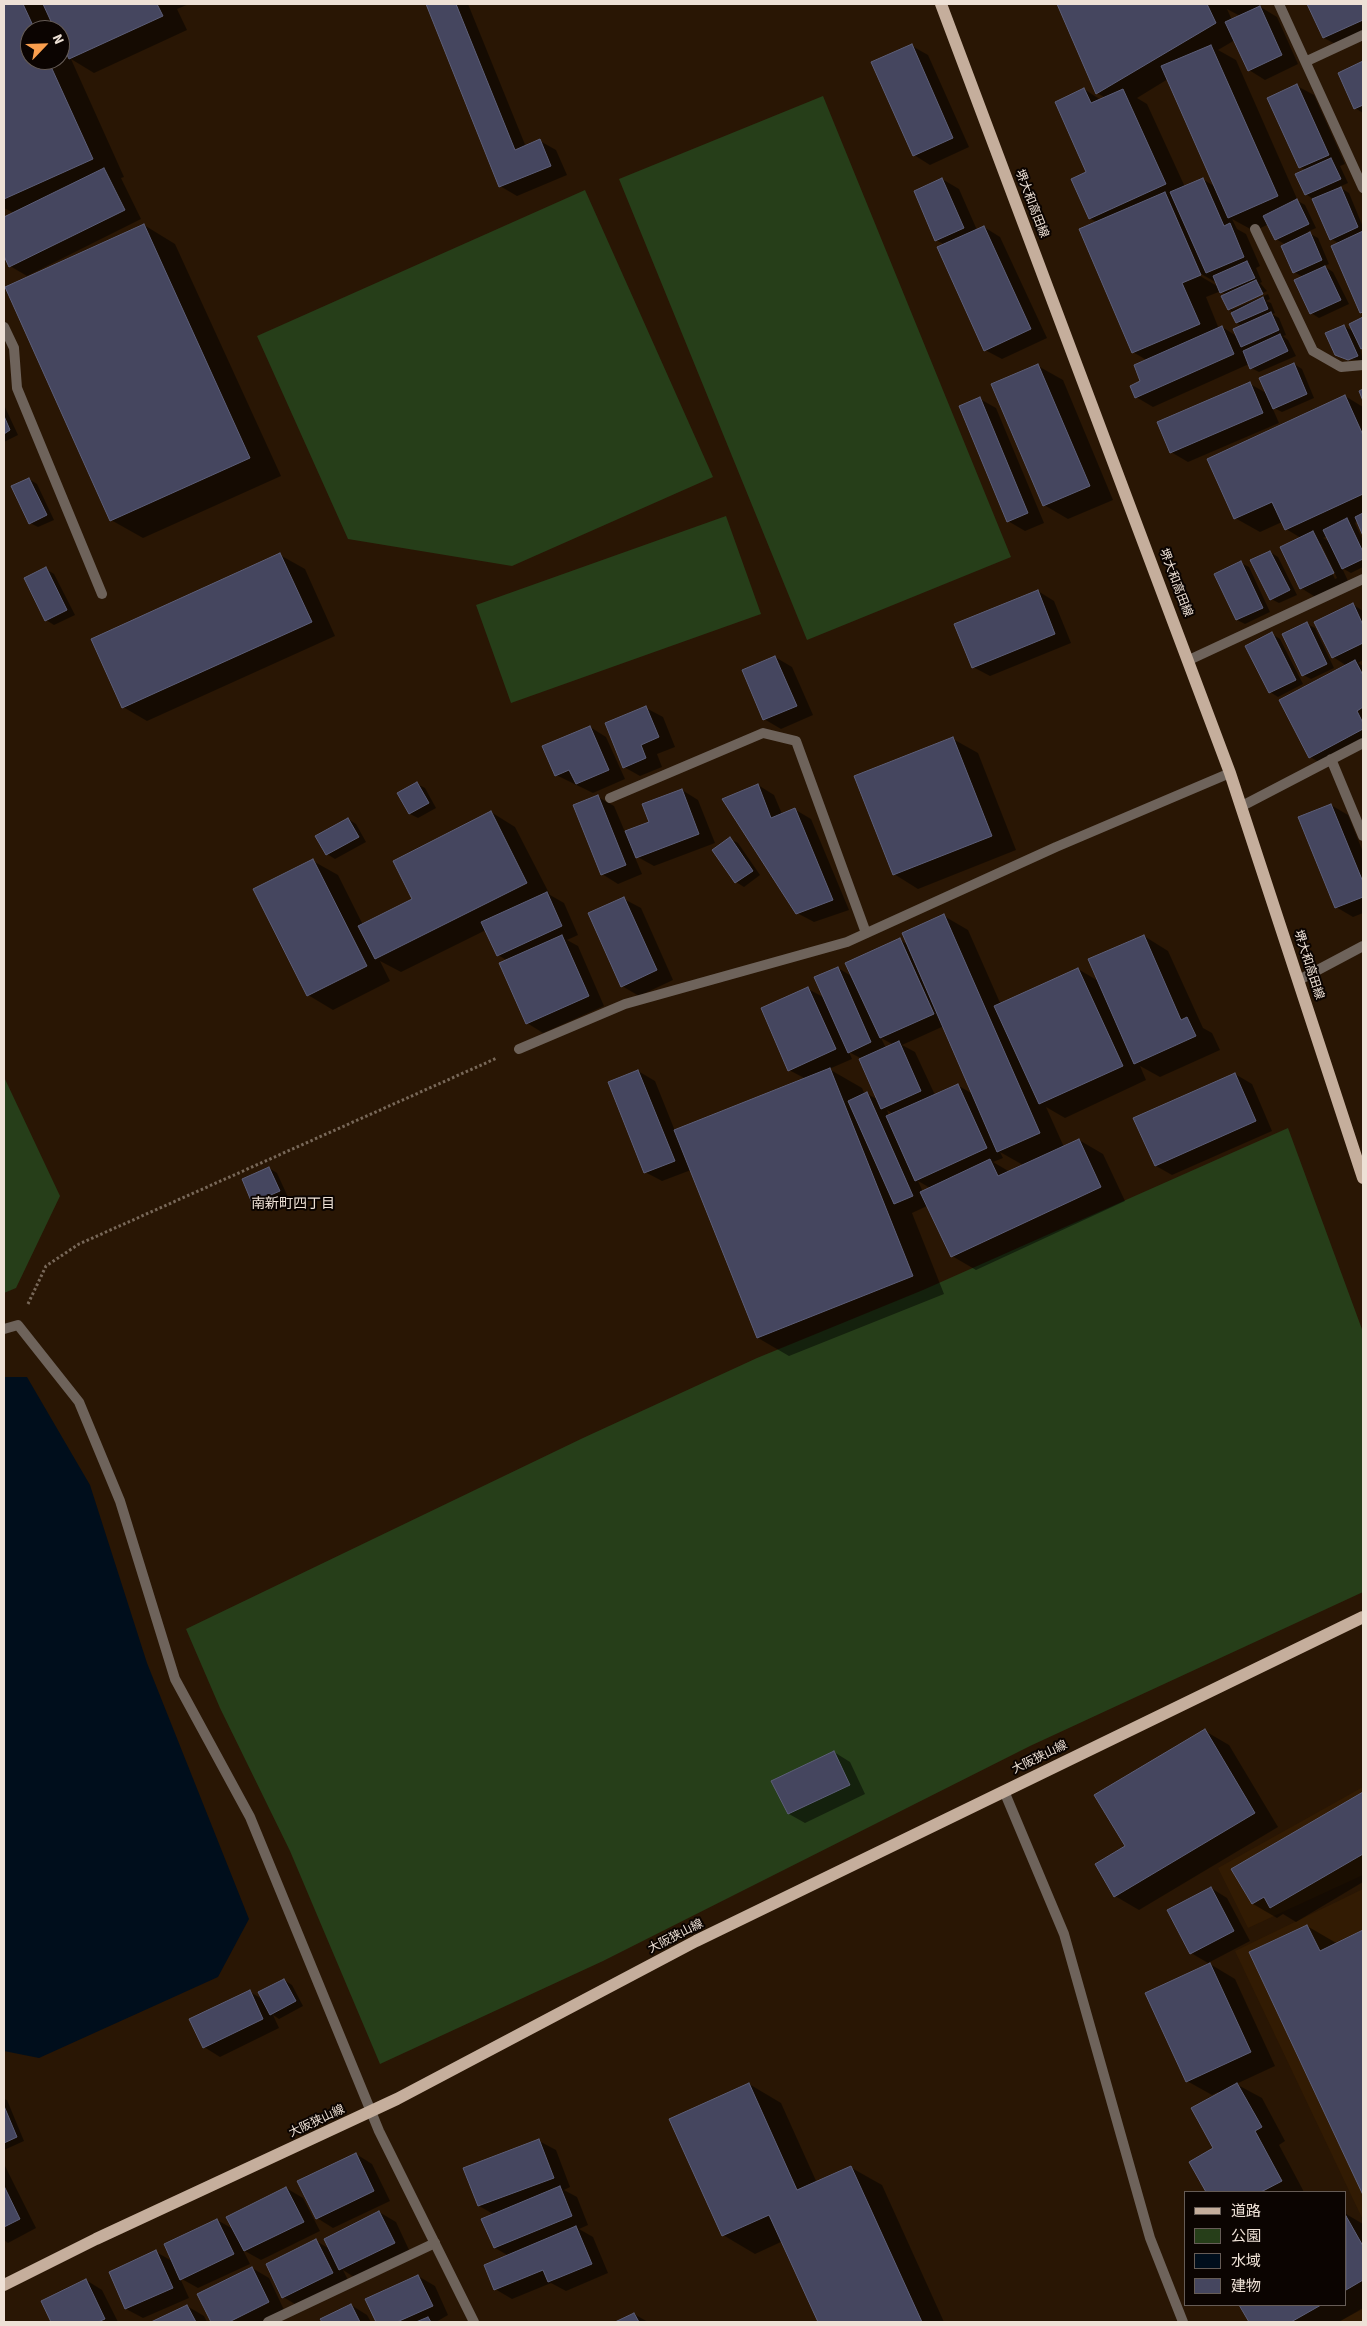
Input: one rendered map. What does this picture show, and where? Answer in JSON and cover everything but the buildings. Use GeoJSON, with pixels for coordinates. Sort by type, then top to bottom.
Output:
{"type":"FeatureCollection","features":[{"type":"Feature","properties":{"kind":"main road","name":"堺大和高田線"},"geometry":{"type":"LineString","coordinates":[[941,4],[1189,660],[1242,806],[1363,1178]]}},
{"type":"Feature","properties":{"kind":"main road","name":"大阪狭山線"},"geometry":{"type":"LineString","coordinates":[[4,2285],[370,2112],[696,1941],[1363,1617]]}},
{"type":"Feature","properties":{"kind":"street"},"geometry":{"type":"LineString","coordinates":[[1279,4],[1307,61],[1363,188]]}},
{"type":"Feature","properties":{"kind":"street"},"geometry":{"type":"LineString","coordinates":[[1307,61],[1363,36]]}},
{"type":"Feature","properties":{"kind":"street"},"geometry":{"type":"LineString","coordinates":[[1255,229],[1314,351],[1341,367],[1363,365]]}},
{"type":"Feature","properties":{"kind":"street"},"geometry":{"type":"LineString","coordinates":[[4,327],[14,348],[18,388],[102,594]]}},
{"type":"Feature","properties":{"kind":"street"},"geometry":{"type":"LineString","coordinates":[[1189,660],[1363,580]]}},
{"type":"Feature","properties":{"kind":"street"},"geometry":{"type":"LineString","coordinates":[[610,798],[763,733],[796,741],[866,933]]}},
{"type":"Feature","properties":{"kind":"street"},"geometry":{"type":"LineString","coordinates":[[1242,806],[1363,743]]}},
{"type":"Feature","properties":{"kind":"street"},"geometry":{"type":"LineString","coordinates":[[1331,759],[1363,836]]}},
{"type":"Feature","properties":{"kind":"street"},"geometry":{"type":"LineString","coordinates":[[519,1049],[625,1004],[847,942],[1056,847],[1230,773]]}},
{"type":"Feature","properties":{"kind":"street"},"geometry":{"type":"LineString","coordinates":[[1299,980],[1363,946]]}},
{"type":"Feature","properties":{"kind":"street"},"geometry":{"type":"LineString","coordinates":[[4,1330],[18,1325],[79,1402],[120,1501],[175,1679],[250,1817],[370,2112],[474,2322]]}},
{"type":"Feature","properties":{"kind":"street"},"geometry":{"type":"LineString","coordinates":[[1004,1791],[1064,1934],[1150,2238],[1183,2322]]}},
{"type":"Feature","properties":{"kind":"street"},"geometry":{"type":"LineString","coordinates":[[268,2322],[435,2243]]}},
{"type":"Feature","properties":{"kind":"path"},"geometry":{"type":"LineString","coordinates":[[18,1325],[46,1266],[79,1244],[519,1049]]}},
{"type":"Feature","properties":{"kind":"shaded area"},"geometry":{"type":"Polygon","coordinates":[[[1363,1787],[1363,1875],[1248,1928],[1218,1868],[1363,1787]]]}},
{"type":"Feature","properties":{"kind":"shaded area"},"geometry":{"type":"Polygon","coordinates":[[[1363,1889],[1363,2220],[1235,1951],[1363,1889]]]}},
{"type":"Feature","properties":{"kind":"shaded area"},"geometry":{"type":"Polygon","coordinates":[[[1363,2309],[1363,2322],[1337,2322],[1363,2309]]]}},
{"type":"Feature","properties":{"kind":"green space"},"geometry":{"type":"Polygon","coordinates":[[[823,96],[1011,557],[807,640],[619,179],[823,96]]]}},
{"type":"Feature","properties":{"kind":"green space"},"geometry":{"type":"Polygon","coordinates":[[[585,190],[713,477],[512,566],[348,539],[257,336],[585,190]]]}},
{"type":"Feature","properties":{"kind":"green space"},"geometry":{"type":"Polygon","coordinates":[[[726,516],[761,614],[511,703],[476,605],[726,516]]]}},
{"type":"Feature","properties":{"kind":"green space"},"geometry":{"type":"Polygon","coordinates":[[[4,1077],[60,1196],[16,1288],[4,1293],[4,1077]]]}},
{"type":"Feature","properties":{"kind":"green space"},"geometry":{"type":"Polygon","coordinates":[[[1288,1128],[1363,1332],[1363,1592],[1030,1746],[603,1961],[380,2064],[290,1851],[220,1708],[186,1629],[583,1438],[757,1358],[923,1290],[1288,1128]]]}},
{"type":"Feature","properties":{"kind":"water"},"geometry":{"type":"Polygon","coordinates":[[[4,1377],[27,1377],[90,1485],[147,1663],[249,1919],[218,1977],[39,2058],[4,2051],[4,1377]]]}},
{"type":"Feature","properties":{"kind":"district","name":"南新町四丁目"},"geometry":{"type":"Point","coordinates":[293,1205]}}]}
